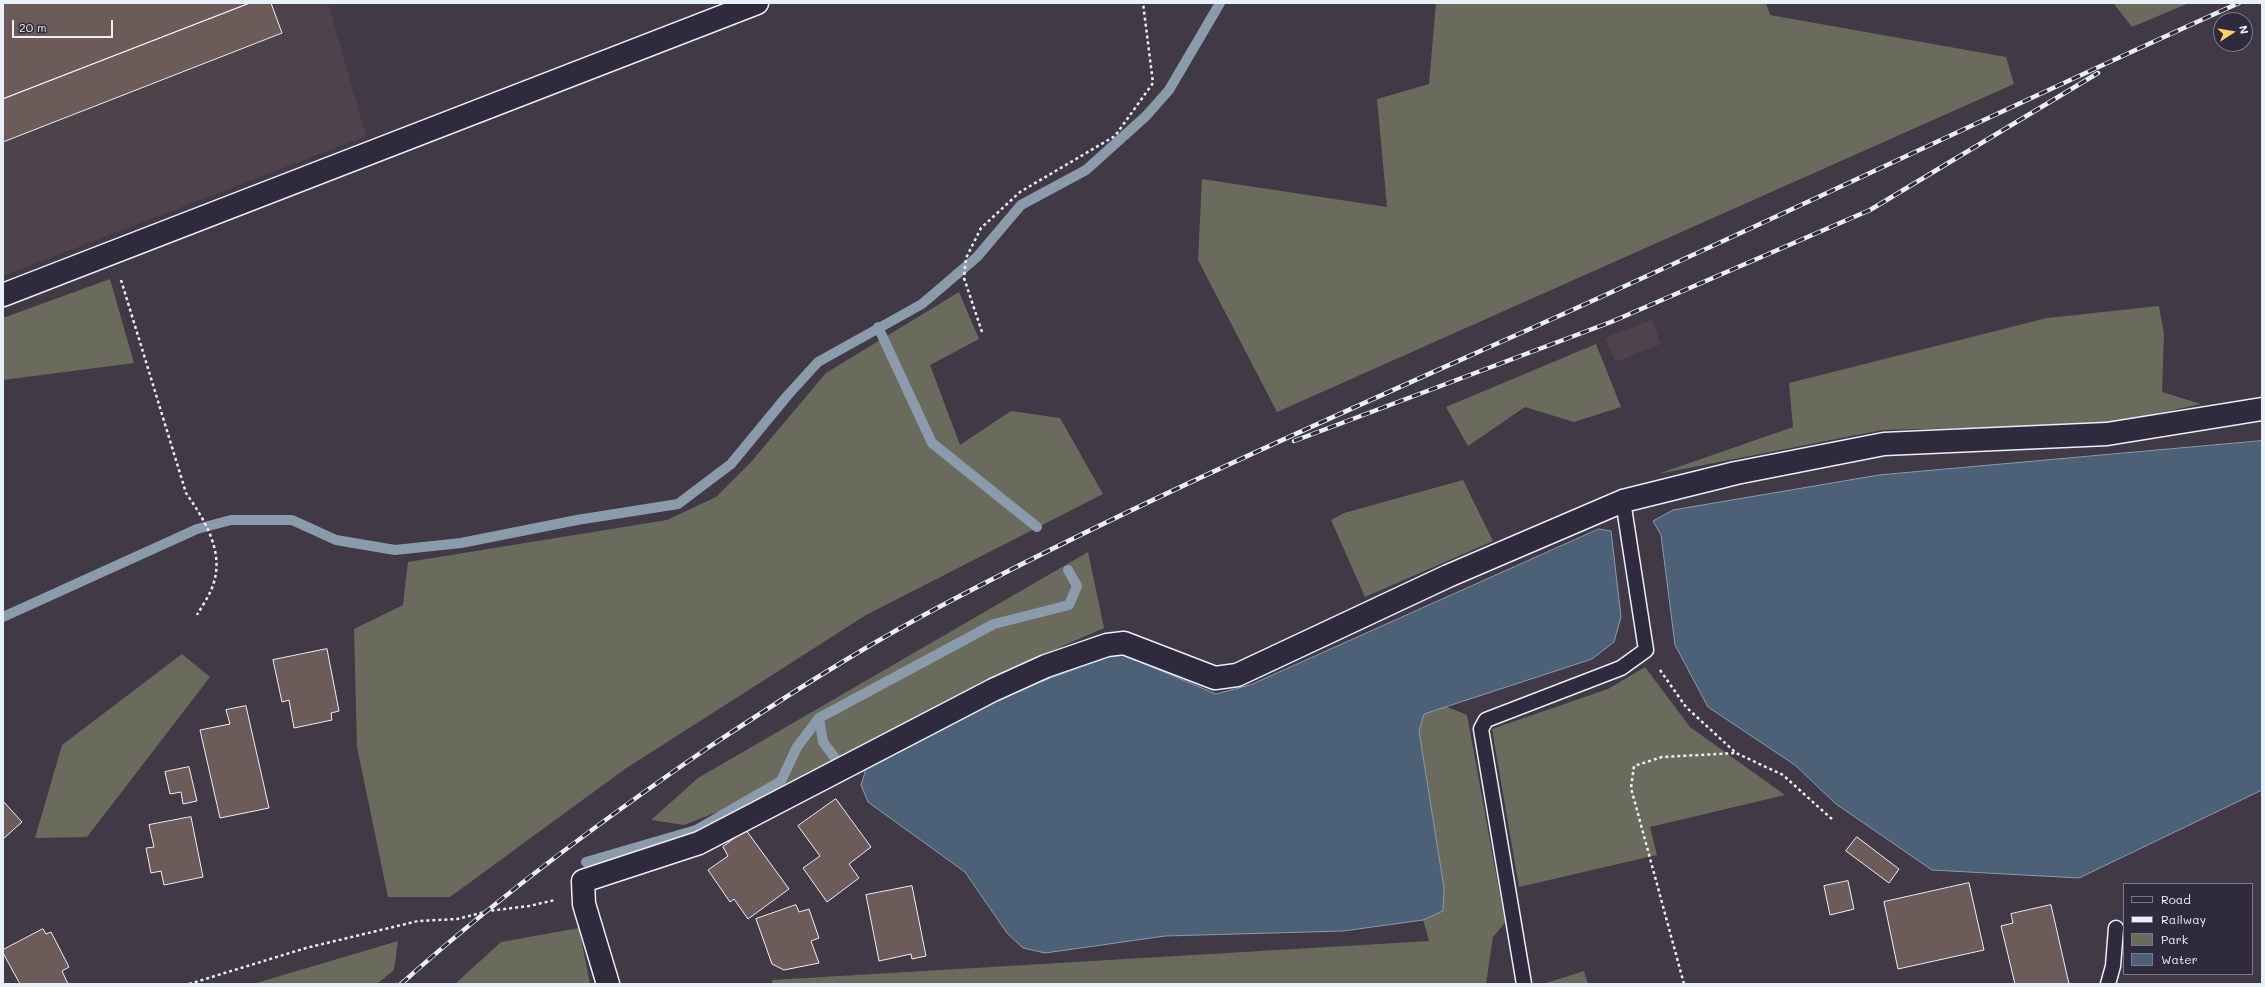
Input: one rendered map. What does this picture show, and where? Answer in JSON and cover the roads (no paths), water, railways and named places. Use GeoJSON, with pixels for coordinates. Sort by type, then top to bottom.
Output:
{"type":"FeatureCollection","features":[{"type":"Feature","properties":{"kind":"street"},"geometry":{"type":"LineString","coordinates":[[3,295],[757,3]]}},
{"type":"Feature","properties":{"kind":"street"},"geometry":{"type":"LineString","coordinates":[[608,984],[584,904],[583,881],[699,843],[993,690],[1046,666],[1107,645],[1124,644],[1214,678],[1237,675],[1448,576],[1623,501],[1736,473],[1884,444],[2107,434],[2262,409]]}},
{"type":"Feature","properties":{"kind":"lane"},"geometry":{"type":"LineString","coordinates":[[1524,984],[1481,729],[1486,720],[1621,668],[1646,650],[1623,501]]}},
{"type":"Feature","properties":{"kind":"lane"},"geometry":{"type":"LineString","coordinates":[[2108,984],[2113,966],[2116,928]]}},
{"type":"Feature","properties":{"kind":"water"},"geometry":{"type":"Polygon","coordinates":[[[2262,441],[2262,790],[2079,878],[1932,870],[1836,804],[1795,765],[1708,707],[1675,645],[1661,535],[1653,521],[1673,510],[1879,475],[2262,441]]]}},
{"type":"Feature","properties":{"kind":"water"},"geometry":{"type":"Polygon","coordinates":[[[1599,529],[1611,531],[1621,617],[1614,642],[1592,659],[1424,714],[1419,731],[1444,888],[1443,911],[1423,920],[1343,931],[1165,936],[1045,953],[1023,948],[1007,933],[965,872],[868,802],[861,785],[866,769],[1007,694],[1119,653],[1216,694],[1250,685],[1599,529]]]}},
{"type":"Feature","properties":{"kind":"waterway"},"geometry":{"type":"LineString","coordinates":[[3,617],[197,529],[231,520],[292,520],[336,540],[395,550],[461,543],[577,520],[678,504],[731,464],[787,396],[818,362],[922,304],[977,257],[1021,205],[1086,170],[1146,116],[1169,90],[1220,3]]}},
{"type":"Feature","properties":{"kind":"waterway"},"geometry":{"type":"LineString","coordinates":[[878,327],[932,443],[1037,527]]}},
{"type":"Feature","properties":{"kind":"waterway"},"geometry":{"type":"LineString","coordinates":[[835,758],[823,742],[819,718],[994,624],[1069,605],[1077,586],[1068,570]]}},
{"type":"Feature","properties":{"kind":"waterway"},"geometry":{"type":"LineString","coordinates":[[586,862],[696,830],[781,781],[797,747],[819,718]]}},
{"type":"Feature","properties":{"kind":"railway"},"geometry":{"type":"LineString","coordinates":[[401,984],[513,890],[629,803],[709,747],[815,679],[924,615],[1002,574],[1240,459],[1731,238],[2069,80],[2239,3]]}},
{"type":"Feature","properties":{"kind":"railway"},"geometry":{"type":"LineString","coordinates":[[1294,441],[1611,322],[1870,210],[2098,73]]}}]}
